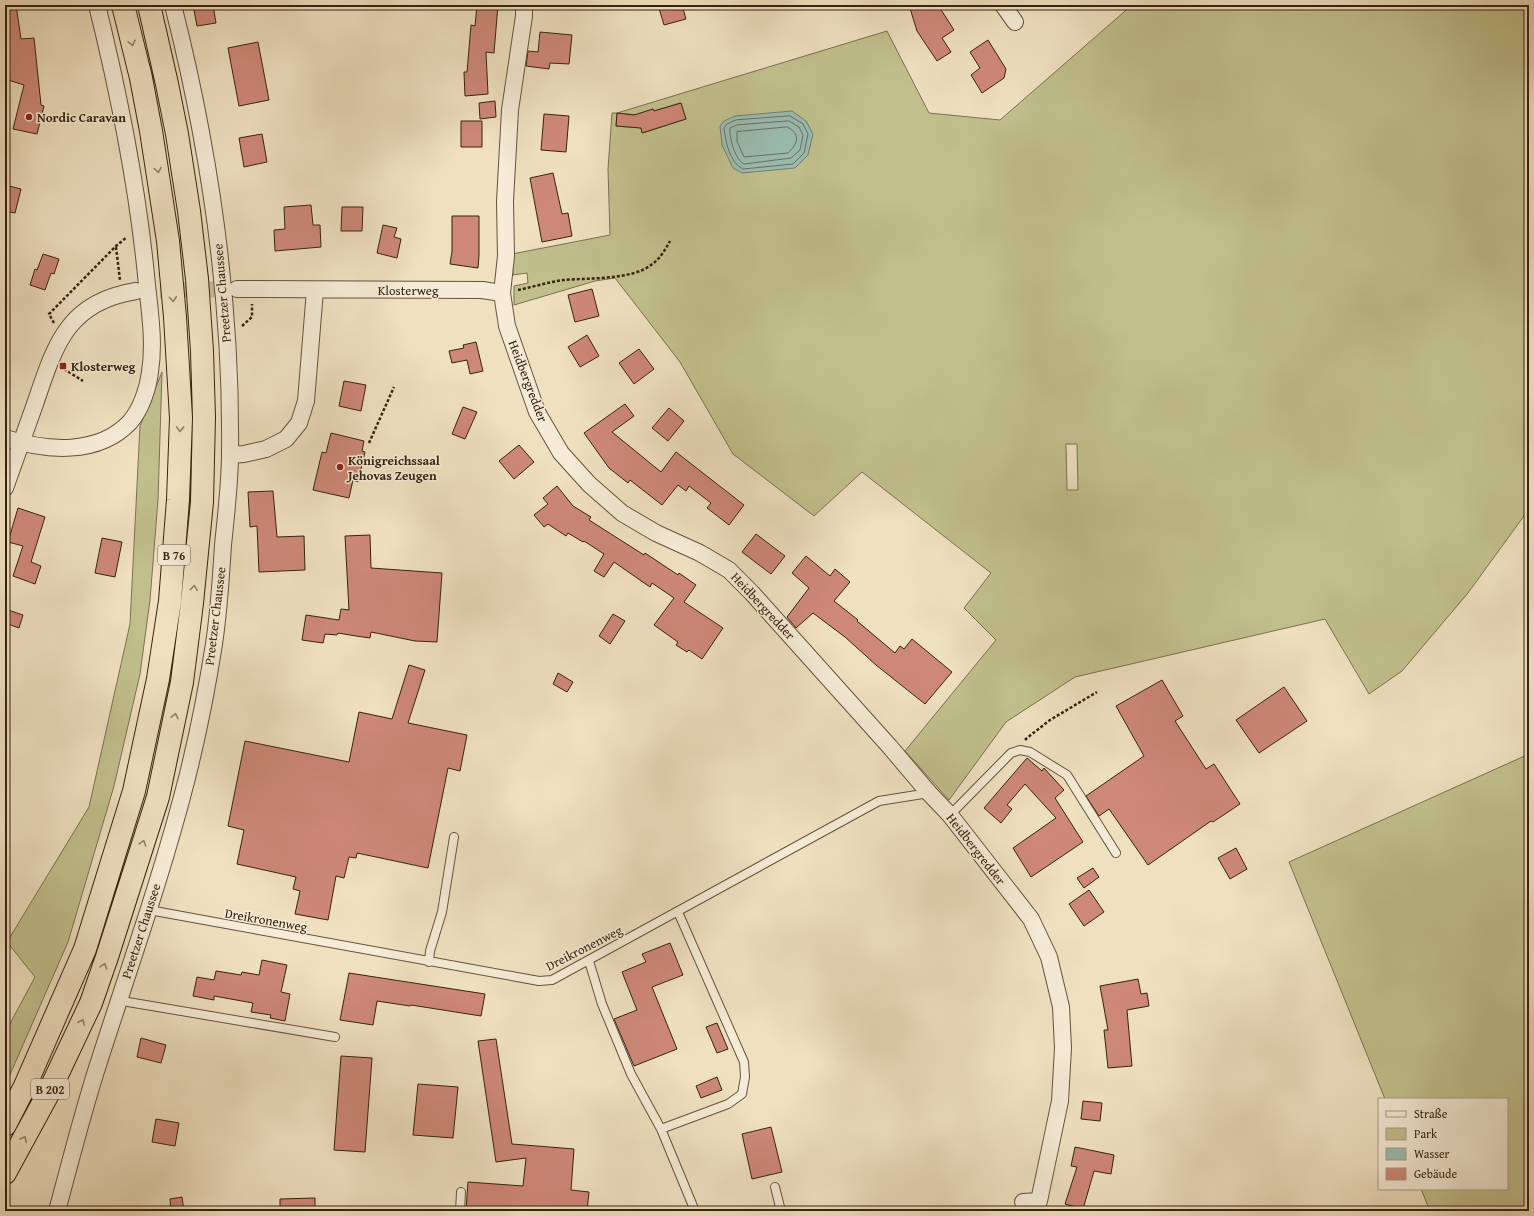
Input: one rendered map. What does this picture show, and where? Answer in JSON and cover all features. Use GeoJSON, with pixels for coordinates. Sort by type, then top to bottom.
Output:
{"type":"FeatureCollection","features":[{"type":"Feature","properties":{"kind":"highway","name":"B 76"},"geometry":{"type":"LineString","coordinates":[[5,1125],[25,1086],[88,941],[134,791],[158,678],[170,601],[178,500],[181,418],[175,316],[168,241],[151,131],[141,78],[123,5]]}},
{"type":"Feature","properties":{"kind":"highway","name":"Preetzer Chaussee"},"geometry":{"type":"LineString","coordinates":[[5,1173],[48,1094],[91,1003],[107,957],[158,797],[182,682],[192,603],[202,502],[204,417],[202,351],[197,279],[177,134],[149,5]]}},
{"type":"Feature","properties":{"kind":"street"},"geometry":{"type":"LineString","coordinates":[[5,438],[21,443],[60,448],[83,447],[96,443],[120,430],[130,421],[144,396],[150,372],[152,349],[151,326],[141,224],[122,111],[97,5]]}},
{"type":"Feature","properties":{"kind":"street","name":"Preetzer Chaussee"},"geometry":{"type":"LineString","coordinates":[[57,1211],[96,1072],[149,910],[187,777],[200,719],[214,643],[226,518],[230,455],[230,388],[226,319],[215,216],[198,118],[173,5]]}},
{"type":"Feature","properties":{"kind":"street","name":"Heidbergredder"},"geometry":{"type":"LineString","coordinates":[[524,5],[524,16],[510,110],[505,201],[506,256],[502,293],[507,326],[537,412],[561,453],[589,484],[622,513],[656,533],[700,553],[730,570],[880,735],[929,793],[950,815],[1031,919],[1049,957],[1061,1007],[1063,1048],[1060,1101],[1039,1200],[1023,1202]]}},
{"type":"Feature","properties":{"kind":"street"},"geometry":{"type":"LineString","coordinates":[[1003,5],[1015,22]]}},
{"type":"Feature","properties":{"kind":"street","name":"Klosterweg"},"geometry":{"type":"LineString","coordinates":[[245,289],[482,290],[502,293]]}},
{"type":"Feature","properties":{"kind":"street"},"geometry":{"type":"LineString","coordinates":[[230,455],[244,454],[266,449],[286,439],[299,423],[306,401],[315,290]]}},
{"type":"Feature","properties":{"kind":"street"},"geometry":{"type":"LineString","coordinates":[[5,488],[50,361],[62,336],[75,320],[90,307],[104,300],[128,292]]}},
{"type":"Feature","properties":{"kind":"lane"},"geometry":{"type":"LineString","coordinates":[[950,815],[1011,753],[1020,750],[1030,752],[1067,776],[1116,853]]}},
{"type":"Feature","properties":{"kind":"lane","name":"Dreikronenweg"},"geometry":{"type":"LineString","coordinates":[[149,910],[429,962],[539,981],[552,980],[879,802],[929,793]]}},
{"type":"Feature","properties":{"kind":"lane"},"geometry":{"type":"LineString","coordinates":[[429,962],[430,951],[442,912],[454,837]]}},
{"type":"Feature","properties":{"kind":"lane"},"geometry":{"type":"LineString","coordinates":[[661,1129],[728,1104],[742,1094],[745,1077],[744,1062],[678,912]]}},
{"type":"Feature","properties":{"kind":"lane"},"geometry":{"type":"LineString","coordinates":[[589,960],[602,1004],[628,1067],[661,1129],[695,1211]]}},
{"type":"Feature","properties":{"kind":"lane"},"geometry":{"type":"LineString","coordinates":[[119,999],[128,1002],[335,1037]]}},
{"type":"Feature","properties":{"kind":"lane"},"geometry":{"type":"LineString","coordinates":[[775,1187],[781,1211]]}},
{"type":"Feature","properties":{"kind":"lane"},"geometry":{"type":"LineString","coordinates":[[460,1211],[461,1192]]}},
{"type":"Feature","properties":{"kind":"path"},"geometry":{"type":"LineString","coordinates":[[62,336],[49,314],[116,246],[127,237]]}},
{"type":"Feature","properties":{"kind":"path"},"geometry":{"type":"LineString","coordinates":[[502,293],[562,281],[637,272],[650,266],[662,256],[670,241]]}},
{"type":"Feature","properties":{"kind":"path"},"geometry":{"type":"LineString","coordinates":[[116,246],[128,292]]}},
{"type":"Feature","properties":{"kind":"path"},"geometry":{"type":"LineString","coordinates":[[241,327],[252,317],[245,289]]}},
{"type":"Feature","properties":{"kind":"path"},"geometry":{"type":"LineString","coordinates":[[50,361],[83,381]]}},
{"type":"Feature","properties":{"kind":"path"},"geometry":{"type":"LineString","coordinates":[[369,443],[394,387]]}},
{"type":"Feature","properties":{"kind":"path"},"geometry":{"type":"LineString","coordinates":[[1020,750],[1026,738],[1050,720],[1097,692]]}},
{"type":"Feature","properties":{"kind":"green space"},"geometry":{"type":"Polygon","coordinates":[[[1132,5],[1529,5],[1529,509],[1468,593],[1402,671],[1369,694],[1325,619],[1075,677],[1006,722],[949,800],[905,751],[996,640],[964,608],[991,573],[862,472],[814,516],[733,454],[680,362],[615,278],[595,281],[514,305],[514,286],[528,283],[527,273],[513,275],[512,254],[610,235],[608,169],[612,113],[617,113],[887,31],[929,113],[1000,120],[1132,5]],[[680,103],[654,111],[653,109],[637,115],[617,113],[616,126],[641,128],[643,133],[686,119],[680,103]],[[1066,444],[1067,490],[1078,490],[1077,444],[1066,444]]]}},
{"type":"Feature","properties":{"kind":"green space"},"geometry":{"type":"Polygon","coordinates":[[[162,372],[158,500],[150,600],[140,674],[114,786],[68,942],[5,1086],[5,1033],[35,977],[7,942],[89,807],[130,624],[140,426],[162,372]]]}},
{"type":"Feature","properties":{"kind":"green space"},"geometry":{"type":"Polygon","coordinates":[[[1529,754],[1529,1211],[1430,1211],[1421,1190],[1508,1190],[1508,1098],[1385,1098],[1289,862],[1529,754]]]}},
{"type":"Feature","properties":{"kind":"water"},"geometry":{"type":"Polygon","coordinates":[[[792,111],[806,121],[813,134],[808,155],[795,168],[742,173],[733,168],[722,145],[720,126],[724,121],[735,116],[792,111]]]}},
{"type":"Feature","properties":{"kind":"building"},"geometry":{"type":"Polygon","coordinates":[[[5,5],[16,5],[21,39],[34,38],[41,105],[44,106],[37,134],[13,129],[24,85],[5,79],[5,5]]]}},
{"type":"Feature","properties":{"kind":"building"},"geometry":{"type":"Polygon","coordinates":[[[193,5],[213,5],[216,23],[197,26],[193,5]]]}},
{"type":"Feature","properties":{"kind":"building"},"geometry":{"type":"Polygon","coordinates":[[[477,5],[498,5],[494,53],[486,52],[488,94],[465,96],[464,72],[467,72],[471,25],[475,26],[477,5]]]}},
{"type":"Feature","properties":{"kind":"building"},"geometry":{"type":"Polygon","coordinates":[[[658,5],[682,5],[686,19],[664,25],[658,5]]]}},
{"type":"Feature","properties":{"kind":"building"},"geometry":{"type":"Polygon","coordinates":[[[909,5],[938,5],[954,30],[942,38],[951,52],[937,61],[917,31],[909,5]]]}},
{"type":"Feature","properties":{"kind":"building"},"geometry":{"type":"Polygon","coordinates":[[[540,32],[572,35],[569,64],[550,63],[549,69],[526,66],[528,51],[538,52],[540,32]]]}},
{"type":"Feature","properties":{"kind":"building"},"geometry":{"type":"Polygon","coordinates":[[[988,40],[1006,69],[1004,78],[982,93],[971,75],[980,68],[970,52],[988,40]]]}},
{"type":"Feature","properties":{"kind":"building"},"geometry":{"type":"Polygon","coordinates":[[[258,42],[269,100],[239,106],[228,48],[258,42]]]}},
{"type":"Feature","properties":{"kind":"building"},"geometry":{"type":"Polygon","coordinates":[[[495,101],[496,117],[480,119],[479,103],[495,101]]]}},
{"type":"Feature","properties":{"kind":"building"},"geometry":{"type":"Polygon","coordinates":[[[681,103],[686,119],[642,133],[641,128],[616,126],[617,113],[634,115],[681,103]]]}},
{"type":"Feature","properties":{"kind":"building"},"geometry":{"type":"Polygon","coordinates":[[[544,114],[569,116],[566,152],[541,150],[544,114]]]}},
{"type":"Feature","properties":{"kind":"building"},"geometry":{"type":"Polygon","coordinates":[[[461,121],[482,121],[482,147],[461,147],[461,121]]]}},
{"type":"Feature","properties":{"kind":"building"},"geometry":{"type":"Polygon","coordinates":[[[262,134],[267,162],[244,167],[239,138],[262,134]]]}},
{"type":"Feature","properties":{"kind":"building"},"geometry":{"type":"Polygon","coordinates":[[[553,173],[562,214],[568,213],[572,236],[542,242],[530,178],[553,173]]]}},
{"type":"Feature","properties":{"kind":"building"},"geometry":{"type":"Polygon","coordinates":[[[5,185],[21,189],[15,213],[5,211],[5,185]]]}},
{"type":"Feature","properties":{"kind":"building"},"geometry":{"type":"Polygon","coordinates":[[[311,205],[313,225],[320,225],[321,247],[275,251],[274,230],[285,229],[284,207],[311,205]]]}},
{"type":"Feature","properties":{"kind":"building"},"geometry":{"type":"Polygon","coordinates":[[[342,207],[363,207],[362,231],[341,231],[342,207]]]}},
{"type":"Feature","properties":{"kind":"building"},"geometry":{"type":"Polygon","coordinates":[[[452,216],[479,216],[478,268],[450,264],[452,251],[452,216]]]}},
{"type":"Feature","properties":{"kind":"building"},"geometry":{"type":"Polygon","coordinates":[[[383,225],[397,228],[394,237],[401,239],[397,258],[377,253],[383,225]]]}},
{"type":"Feature","properties":{"kind":"building"},"geometry":{"type":"Polygon","coordinates":[[[43,254],[59,259],[54,274],[51,273],[45,290],[30,285],[35,269],[37,270],[43,254]]]}},
{"type":"Feature","properties":{"kind":"building"},"geometry":{"type":"Polygon","coordinates":[[[592,289],[599,316],[575,322],[568,295],[592,289]]]}},
{"type":"Feature","properties":{"kind":"building"},"geometry":{"type":"Polygon","coordinates":[[[587,335],[599,356],[580,367],[568,347],[587,335]]]}},
{"type":"Feature","properties":{"kind":"building"},"geometry":{"type":"Polygon","coordinates":[[[476,342],[483,371],[470,374],[467,360],[452,363],[449,351],[464,348],[463,345],[476,342]]]}},
{"type":"Feature","properties":{"kind":"building"},"geometry":{"type":"Polygon","coordinates":[[[639,349],[654,369],[634,384],[619,363],[639,349]]]}},
{"type":"Feature","properties":{"kind":"building"},"geometry":{"type":"Polygon","coordinates":[[[344,381],[366,385],[361,411],[339,406],[344,381]]]}},
{"type":"Feature","properties":{"kind":"building"},"geometry":{"type":"Polygon","coordinates":[[[625,404],[634,416],[612,432],[661,472],[676,452],[744,505],[729,525],[707,508],[711,503],[689,486],[686,491],[678,485],[662,505],[630,480],[628,483],[609,468],[584,433],[625,404]]]}},
{"type":"Feature","properties":{"kind":"building"},"geometry":{"type":"Polygon","coordinates":[[[463,407],[477,412],[465,439],[452,434],[463,407]]]}},
{"type":"Feature","properties":{"kind":"building"},"geometry":{"type":"Polygon","coordinates":[[[669,408],[684,421],[668,441],[652,428],[669,408]]]}},
{"type":"Feature","properties":{"kind":"building","name":"Königreichssaal Jehovas Zeugen"},"geometry":{"type":"Polygon","coordinates":[[[331,433],[364,441],[362,451],[365,452],[358,482],[353,480],[349,498],[313,490],[322,452],[326,453],[331,433]]]}},
{"type":"Feature","properties":{"kind":"building"},"geometry":{"type":"Polygon","coordinates":[[[519,445],[534,462],[514,479],[499,461],[519,445]]]}},
{"type":"Feature","properties":{"kind":"building"},"geometry":{"type":"Polygon","coordinates":[[[557,486],[573,506],[591,517],[589,520],[644,555],[645,553],[678,575],[679,573],[696,585],[684,602],[723,628],[702,659],[689,650],[687,652],[676,645],[678,642],[654,625],[674,598],[652,583],[650,587],[614,562],[604,577],[594,571],[604,554],[568,533],[566,536],[548,524],[544,527],[534,515],[548,504],[543,498],[557,486]]]}},
{"type":"Feature","properties":{"kind":"building"},"geometry":{"type":"Polygon","coordinates":[[[273,491],[277,537],[304,536],[305,570],[259,572],[257,526],[250,527],[248,492],[273,491]]]}},
{"type":"Feature","properties":{"kind":"building"},"geometry":{"type":"Polygon","coordinates":[[[18,508],[45,517],[31,562],[41,566],[35,584],[13,576],[23,546],[8,542],[18,508]]]}},
{"type":"Feature","properties":{"kind":"building"},"geometry":{"type":"Polygon","coordinates":[[[756,534],[785,556],[771,574],[742,552],[756,534]]]}},
{"type":"Feature","properties":{"kind":"building"},"geometry":{"type":"Polygon","coordinates":[[[370,535],[371,568],[442,573],[437,642],[415,641],[371,632],[370,638],[338,633],[337,635],[325,634],[323,643],[302,640],[306,615],[339,620],[341,609],[349,610],[345,536],[370,535]]]}},
{"type":"Feature","properties":{"kind":"building"},"geometry":{"type":"Polygon","coordinates":[[[102,538],[122,542],[115,577],[95,573],[102,538]]]}},
{"type":"Feature","properties":{"kind":"building"},"geometry":{"type":"Polygon","coordinates":[[[806,556],[830,576],[835,569],[850,582],[834,601],[895,653],[900,646],[904,649],[912,639],[952,672],[925,704],[876,665],[845,637],[813,613],[796,628],[787,617],[809,588],[792,573],[806,556]]]}},
{"type":"Feature","properties":{"kind":"building"},"geometry":{"type":"Polygon","coordinates":[[[5,609],[23,615],[19,628],[5,623],[5,609]]]}},
{"type":"Feature","properties":{"kind":"building"},"geometry":{"type":"Polygon","coordinates":[[[613,614],[625,621],[610,644],[599,636],[613,614]]]}},
{"type":"Feature","properties":{"kind":"building"},"geometry":{"type":"Polygon","coordinates":[[[409,665],[425,670],[408,723],[467,735],[460,771],[448,768],[428,868],[357,853],[356,858],[349,857],[344,878],[336,876],[328,920],[295,914],[300,891],[293,889],[296,877],[237,864],[244,830],[228,826],[245,741],[349,762],[359,712],[392,719],[409,665]]]}},
{"type":"Feature","properties":{"kind":"building"},"geometry":{"type":"Polygon","coordinates":[[[558,673],[573,682],[567,692],[553,684],[558,673]]]}},
{"type":"Feature","properties":{"kind":"building"},"geometry":{"type":"Polygon","coordinates":[[[1162,680],[1183,716],[1175,721],[1206,769],[1214,764],[1240,804],[1213,822],[1211,821],[1148,865],[1109,809],[1099,816],[1086,796],[1144,756],[1116,706],[1162,680]]]}},
{"type":"Feature","properties":{"kind":"building"},"geometry":{"type":"Polygon","coordinates":[[[1284,687],[1307,721],[1259,753],[1236,720],[1284,687]]]}},
{"type":"Feature","properties":{"kind":"building"},"geometry":{"type":"Polygon","coordinates":[[[1027,758],[1042,771],[1044,768],[1064,790],[1055,798],[1083,842],[1031,877],[1013,848],[1056,818],[1025,784],[1007,805],[1012,809],[1001,823],[984,808],[1027,758]]]}},
{"type":"Feature","properties":{"kind":"building"},"geometry":{"type":"Polygon","coordinates":[[[1236,848],[1247,869],[1230,879],[1218,858],[1236,848]]]}},
{"type":"Feature","properties":{"kind":"building"},"geometry":{"type":"Polygon","coordinates":[[[1093,868],[1099,877],[1084,888],[1077,878],[1093,868]]]}},
{"type":"Feature","properties":{"kind":"building"},"geometry":{"type":"Polygon","coordinates":[[[1089,890],[1104,912],[1084,926],[1069,904],[1089,890]]]}},
{"type":"Feature","properties":{"kind":"building"},"geometry":{"type":"Polygon","coordinates":[[[670,943],[683,975],[652,987],[677,1049],[634,1066],[614,1019],[637,1010],[622,972],[646,962],[642,954],[670,943]]]}},
{"type":"Feature","properties":{"kind":"building"},"geometry":{"type":"Polygon","coordinates":[[[262,960],[287,965],[281,992],[290,994],[285,1021],[270,1018],[271,1015],[251,1012],[253,1003],[214,996],[214,1000],[193,996],[197,977],[214,980],[216,971],[241,975],[242,972],[259,975],[262,960]]]}},
{"type":"Feature","properties":{"kind":"building"},"geometry":{"type":"Polygon","coordinates":[[[349,973],[485,994],[481,1016],[377,1001],[373,1025],[340,1020],[349,973]]]}},
{"type":"Feature","properties":{"kind":"building"},"geometry":{"type":"Polygon","coordinates":[[[1138,979],[1141,994],[1147,993],[1149,1006],[1127,1010],[1132,1066],[1108,1068],[1104,1030],[1108,1030],[1100,986],[1138,979]]]}},
{"type":"Feature","properties":{"kind":"building"},"geometry":{"type":"Polygon","coordinates":[[[717,1023],[728,1049],[717,1053],[706,1027],[717,1023]]]}},
{"type":"Feature","properties":{"kind":"building"},"geometry":{"type":"Polygon","coordinates":[[[141,1038],[166,1045],[161,1063],[137,1057],[141,1038]]]}},
{"type":"Feature","properties":{"kind":"building"},"geometry":{"type":"Polygon","coordinates":[[[496,1039],[512,1144],[574,1149],[571,1190],[589,1192],[587,1211],[466,1211],[468,1182],[523,1186],[526,1158],[496,1162],[478,1041],[496,1039]]]}},
{"type":"Feature","properties":{"kind":"building"},"geometry":{"type":"Polygon","coordinates":[[[341,1056],[372,1058],[365,1152],[334,1150],[341,1056]]]}},
{"type":"Feature","properties":{"kind":"building"},"geometry":{"type":"Polygon","coordinates":[[[717,1077],[722,1090],[701,1098],[696,1086],[717,1077]]]}},
{"type":"Feature","properties":{"kind":"building"},"geometry":{"type":"Polygon","coordinates":[[[418,1084],[458,1087],[453,1138],[413,1135],[418,1084]]]}},
{"type":"Feature","properties":{"kind":"building"},"geometry":{"type":"Polygon","coordinates":[[[1083,1101],[1102,1103],[1100,1121],[1081,1119],[1083,1101]]]}},
{"type":"Feature","properties":{"kind":"building"},"geometry":{"type":"Polygon","coordinates":[[[156,1119],[179,1123],[175,1146],[152,1142],[156,1119]]]}},
{"type":"Feature","properties":{"kind":"building"},"geometry":{"type":"Polygon","coordinates":[[[771,1127],[782,1172],[752,1179],[742,1134],[771,1127]]]}},
{"type":"Feature","properties":{"kind":"building"},"geometry":{"type":"Polygon","coordinates":[[[1075,1147],[1114,1155],[1111,1174],[1094,1171],[1083,1209],[1065,1204],[1077,1167],[1071,1166],[1075,1147]]]}},
{"type":"Feature","properties":{"kind":"building"},"geometry":{"type":"Polygon","coordinates":[[[182,1197],[184,1211],[171,1211],[170,1199],[182,1197]]]}},
{"type":"Feature","properties":{"kind":"building"},"geometry":{"type":"Polygon","coordinates":[[[315,1198],[315,1211],[280,1211],[280,1199],[315,1198]]]}},
{"type":"Feature","properties":{"kind":"tunnel"},"geometry":{"type":"LineString","coordinates":[[136,291],[236,289]]}},
{"type":"Feature","properties":{"kind":"place","name":"Nordic Caravan"},"geometry":{"type":"Point","coordinates":[29,117]}},
{"type":"Feature","properties":{"kind":"place","name":"Klosterweg"},"geometry":{"type":"Point","coordinates":[63,366]}},
{"type":"Feature","properties":{"kind":"place","name":"Königreichssaal Jehovas Zeugen"},"geometry":{"type":"Point","coordinates":[340,467]}}]}
